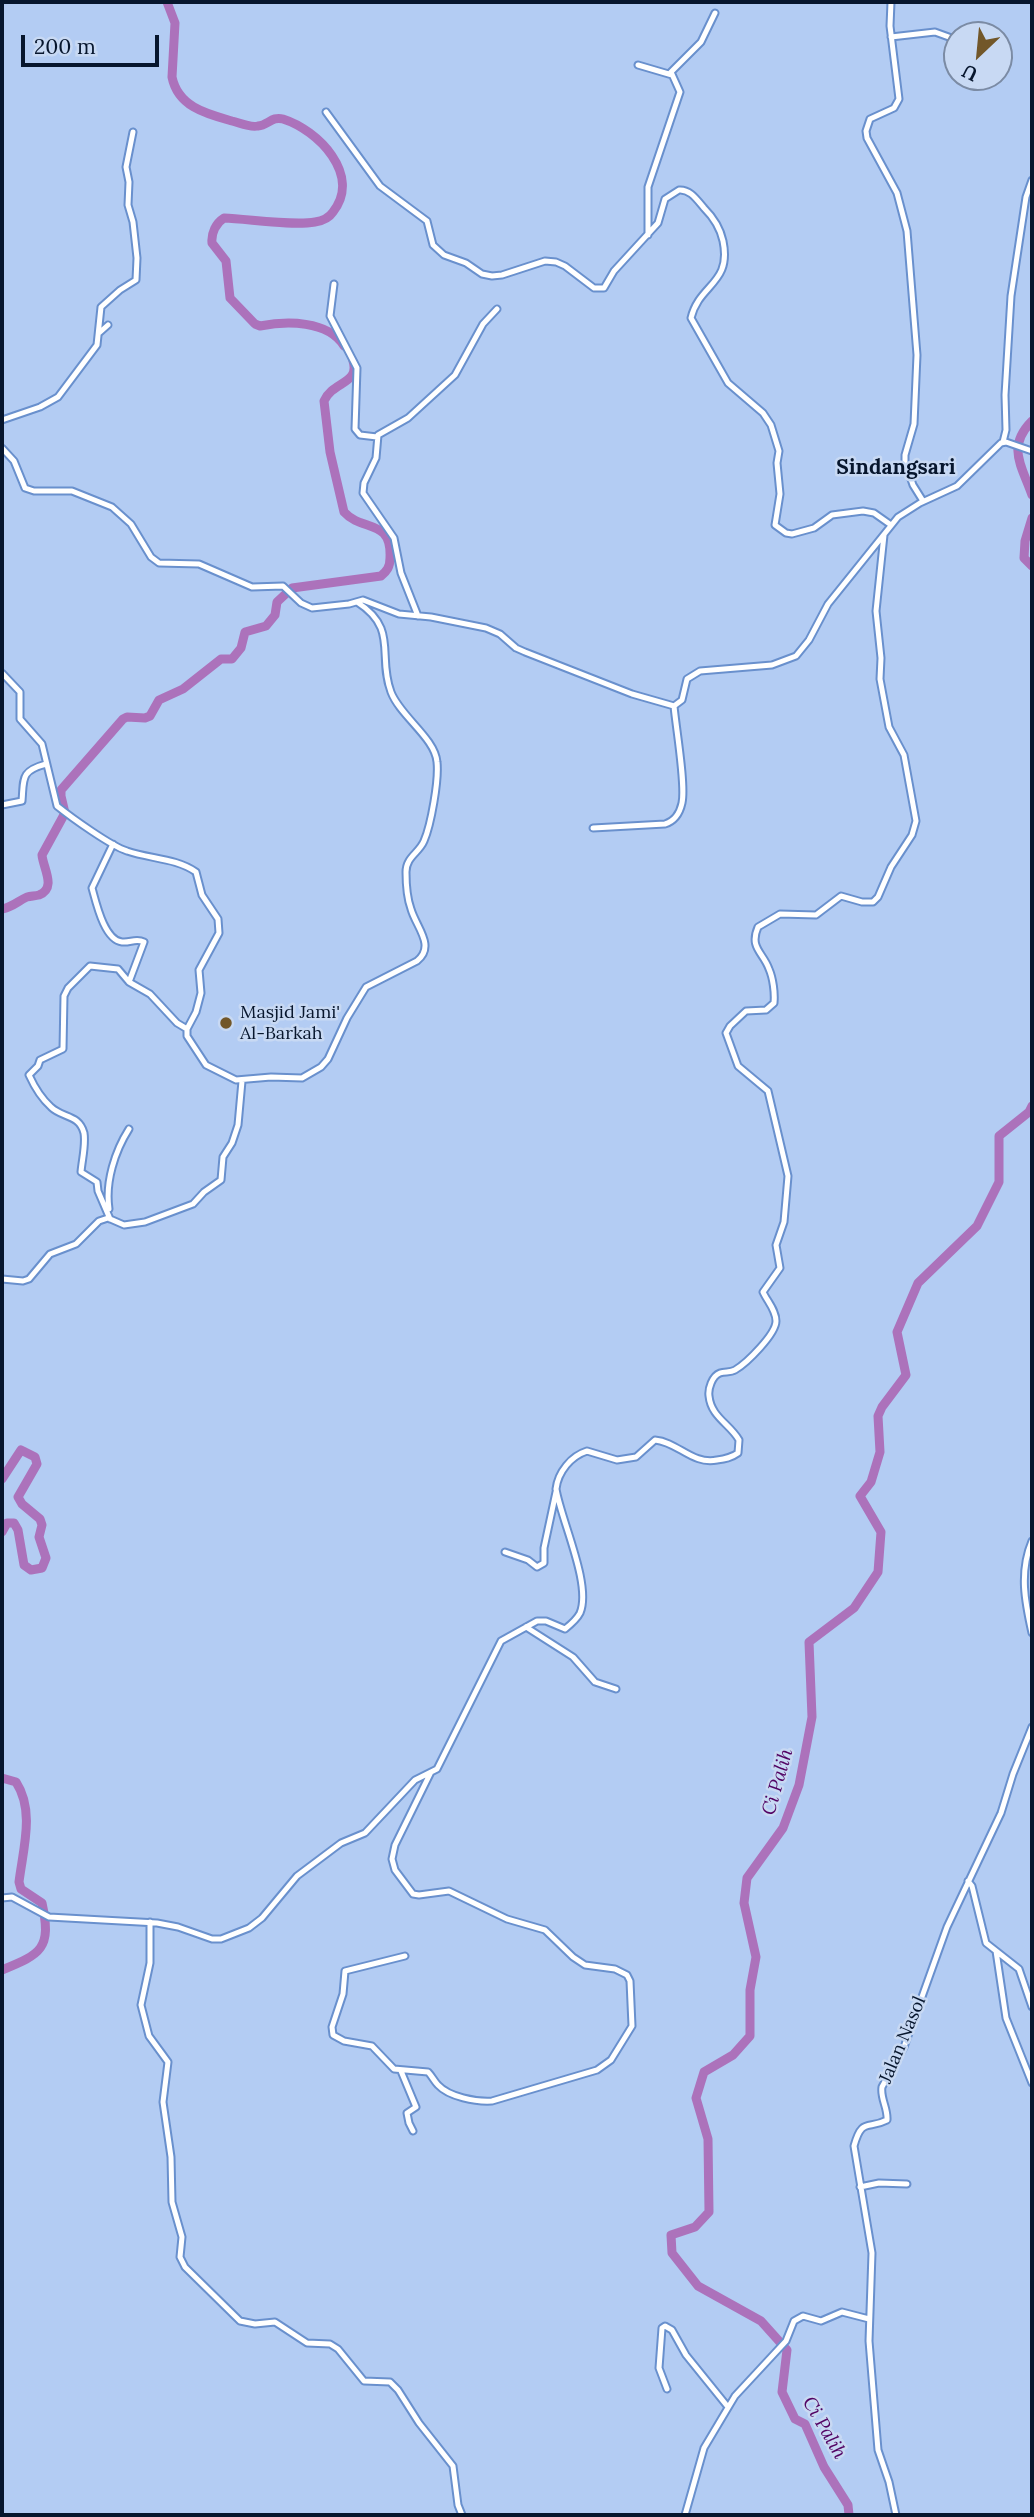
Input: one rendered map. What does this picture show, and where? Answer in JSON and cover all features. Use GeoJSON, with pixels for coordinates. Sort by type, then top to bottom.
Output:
{"type":"FeatureCollection","features":[{"type":"Feature","properties":{"kind":"street"},"geometry":{"type":"LineString","coordinates":[[891,2],[891,37],[899,99],[894,108],[870,119],[867,135],[897,193],[907,231],[917,355],[914,424],[905,462],[913,485],[923,501]]}},
{"type":"Feature","properties":{"kind":"street"},"geometry":{"type":"LineString","coordinates":[[648,235],[648,187],[680,92],[672,70],[701,42],[715,13]]}},
{"type":"Feature","properties":{"kind":"street"},"geometry":{"type":"LineString","coordinates":[[891,37],[935,32],[943,35]]}},
{"type":"Feature","properties":{"kind":"street"},"geometry":{"type":"LineString","coordinates":[[638,65],[672,75]]}},
{"type":"Feature","properties":{"kind":"street"},"geometry":{"type":"LineString","coordinates":[[326,112],[380,186],[427,221],[436,248],[482,274],[502,275],[551,261],[561,263],[589,285],[600,289],[607,286],[614,271],[660,219],[666,199],[679,190],[691,193],[719,227],[726,253],[725,265],[694,309],[691,318],[727,383],[766,417],[771,425],[779,454],[777,463],[780,494],[775,525],[792,534],[814,528],[832,515],[863,511],[873,513],[891,524]]}},
{"type":"Feature","properties":{"kind":"street"},"geometry":{"type":"LineString","coordinates":[[2,419],[40,407],[58,397],[93,352],[99,333],[99,313],[104,303],[120,290],[133,284],[136,278],[138,258],[128,205],[127,170],[133,132]]}},
{"type":"Feature","properties":{"kind":"street"},"geometry":{"type":"LineString","coordinates":[[674,706],[682,700],[687,680],[700,671],[772,665],[796,656],[809,640],[828,604],[891,524],[923,501],[957,486],[1005,442],[1011,296],[1026,197],[1032,180]]}},
{"type":"Feature","properties":{"kind":"street"},"geometry":{"type":"LineString","coordinates":[[334,284],[330,316],[357,368],[355,429],[358,434],[377,437]]}},
{"type":"Feature","properties":{"kind":"street"},"geometry":{"type":"LineString","coordinates":[[418,616],[401,573],[394,538],[363,492],[363,483],[376,458],[377,437],[381,432],[408,418],[453,378],[483,324],[497,309]]}},
{"type":"Feature","properties":{"kind":"street"},"geometry":{"type":"LineString","coordinates":[[99,333],[108,325]]}},
{"type":"Feature","properties":{"kind":"street"},"geometry":{"type":"LineString","coordinates":[[1005,442],[1032,451]]}},
{"type":"Feature","properties":{"kind":"street"},"geometry":{"type":"LineString","coordinates":[[2,448],[10,454],[25,488],[34,491],[72,491],[112,507],[131,524],[151,557],[159,563],[199,564],[252,587],[286,588],[301,603],[312,608],[367,600],[399,614],[486,628],[500,634],[525,652],[632,694],[674,706]]}},
{"type":"Feature","properties":{"kind":"street"},"geometry":{"type":"LineString","coordinates":[[505,1552],[528,1560],[537,1567],[544,1563],[544,1548],[558,1479],[565,1466],[583,1452],[593,1452],[617,1460],[638,1456],[651,1442],[658,1440],[695,1459],[708,1462],[730,1458],[739,1450],[737,1436],[717,1417],[709,1399],[709,1390],[718,1374],[735,1371],[773,1332],[776,1317],[763,1292],[780,1268],[776,1245],[783,1226],[789,1179],[768,1091],[738,1066],[726,1033],[746,1011],[766,1010],[774,1003],[770,970],[756,948],[755,936],[758,927],[780,914],[816,915],[841,896],[873,902],[915,828],[916,813],[904,755],[889,727],[880,679],[881,658],[876,611],[884,535]]}},
{"type":"Feature","properties":{"kind":"street"},"geometry":{"type":"LineString","coordinates":[[2,673],[20,692],[19,718],[40,742],[54,803],[68,815],[128,852],[179,862],[194,871],[202,895],[218,919],[219,934],[200,968],[198,975],[201,993],[196,1012],[187,1029],[188,1039],[206,1065],[242,1081],[271,1077],[302,1078],[321,1067],[328,1059],[347,1018],[355,1009],[366,987],[418,961],[424,955],[426,947],[410,908],[406,869],[408,860],[426,837],[432,812],[437,762],[424,736],[402,711],[392,694],[384,635],[371,612],[357,602]]}},
{"type":"Feature","properties":{"kind":"street"},"geometry":{"type":"LineString","coordinates":[[593,828],[665,824],[671,822],[677,814],[683,796],[674,706]]}},
{"type":"Feature","properties":{"kind":"street"},"geometry":{"type":"LineString","coordinates":[[2,805],[22,801],[25,775],[34,767],[46,764]]}},
{"type":"Feature","properties":{"kind":"street"},"geometry":{"type":"LineString","coordinates":[[113,844],[92,888],[111,937],[120,942],[139,939],[144,942],[129,982]]}},
{"type":"Feature","properties":{"kind":"street"},"geometry":{"type":"LineString","coordinates":[[110,1219],[97,1182],[81,1172],[85,1142],[82,1129],[73,1117],[50,1106],[29,1075],[40,1060],[63,1049],[64,996],[87,967],[92,965],[115,967],[129,982],[152,996],[177,1023],[187,1029]]}},
{"type":"Feature","properties":{"kind":"street"},"geometry":{"type":"LineString","coordinates":[[2,1279],[29,1279],[50,1254],[76,1244],[97,1223],[110,1219],[124,1225],[142,1223],[195,1203],[204,1192],[220,1181],[223,1155],[235,1135],[242,1081]]}},
{"type":"Feature","properties":{"kind":"street"},"geometry":{"type":"LineString","coordinates":[[110,1219],[107,1192],[110,1176],[117,1153],[129,1129]]}},
{"type":"Feature","properties":{"kind":"street"},"geometry":{"type":"LineString","coordinates":[[2,1898],[12,1897],[46,1916],[150,1922],[178,1927],[217,1940],[254,1925],[297,1875],[341,1843],[365,1833],[415,1780],[440,1764],[496,1648],[505,1638],[543,1620],[565,1629],[580,1612],[581,1578],[556,1492]]}},
{"type":"Feature","properties":{"kind":"street"},"geometry":{"type":"LineString","coordinates":[[1032,1541],[1024,1570],[1024,1586],[1032,1633]]}},
{"type":"Feature","properties":{"kind":"street"},"geometry":{"type":"LineString","coordinates":[[526,1627],[569,1655],[595,1682],[616,1689]]}},
{"type":"Feature","properties":{"kind":"street","name":"Jalan Nasol"},"geometry":{"type":"LineString","coordinates":[[896,2515],[878,2450],[869,2319],[872,2253],[854,2146],[858,2133],[869,2123],[885,2123],[887,2120],[888,2111],[881,2094],[882,2087],[904,2047],[939,1948],[1001,1813],[1032,1727]]}},
{"type":"Feature","properties":{"kind":"street"},"geometry":{"type":"LineString","coordinates":[[405,1956],[346,1969],[332,2031],[339,2040],[372,2046],[390,2066],[401,2071],[428,2072],[440,2087],[451,2093],[481,2101],[492,2101],[603,2067],[611,2060],[632,2022],[630,1980],[622,1972],[585,1965],[545,1930],[506,1919],[449,1891],[419,1895],[411,1892],[394,1866],[394,1849],[431,1772]]}},
{"type":"Feature","properties":{"kind":"street"},"geometry":{"type":"LineString","coordinates":[[968,1881],[972,1886],[986,1943],[1019,1969],[1032,2007]]}},
{"type":"Feature","properties":{"kind":"street"},"geometry":{"type":"LineString","coordinates":[[150,1922],[150,1963],[141,2006],[149,2036],[168,2062],[163,2102],[172,2157],[172,2202],[182,2237],[180,2257],[185,2267],[240,2322],[275,2322],[307,2343],[330,2344],[338,2349],[364,2381],[369,2383],[384,2380],[394,2384],[421,2426],[453,2466],[458,2505],[462,2515]]}},
{"type":"Feature","properties":{"kind":"street"},"geometry":{"type":"LineString","coordinates":[[996,1951],[1006,2018],[1032,2083]]}},
{"type":"Feature","properties":{"kind":"street"},"geometry":{"type":"LineString","coordinates":[[401,2071],[416,2107],[407,2113],[413,2131]]}},
{"type":"Feature","properties":{"kind":"street"},"geometry":{"type":"LineString","coordinates":[[860,2186],[907,2183]]}},
{"type":"Feature","properties":{"kind":"street"},"geometry":{"type":"LineString","coordinates":[[685,2515],[704,2448],[746,2382],[786,2341],[794,2321],[803,2316],[821,2321],[842,2312],[869,2319]]}},
{"type":"Feature","properties":{"kind":"street"},"geometry":{"type":"LineString","coordinates":[[667,2389],[659,2368],[662,2328],[666,2326],[672,2330],[686,2355],[729,2407]]}},
{"type":"Feature","properties":{"kind":"waterway"},"geometry":{"type":"LineString","coordinates":[[167,2],[175,23],[172,77],[180,96],[195,108],[245,125],[258,126],[279,118],[296,125],[310,133],[332,156],[342,183],[341,198],[333,212],[320,221],[295,223],[224,218],[219,223],[213,232],[212,243],[226,261],[230,298],[255,324],[306,324],[328,331],[344,346]]}},
{"type":"Feature","properties":{"kind":"waterway"},"geometry":{"type":"LineString","coordinates":[[2,909],[27,897],[39,895],[47,888],[48,877],[42,855],[65,813],[61,790],[123,719],[150,716],[159,700],[183,689],[221,659],[232,659],[241,648],[245,632],[266,626],[275,615],[277,602],[292,588],[381,576],[386,570],[390,558],[386,537],[381,531],[351,518],[344,512],[330,452],[324,401],[328,394],[353,374],[353,361]]}},
{"type":"Feature","properties":{"kind":"waterway","name":"Ci Palih"},"geometry":{"type":"LineString","coordinates":[[1032,421],[1024,430],[1018,448],[1018,457],[1032,495]]}},
{"type":"Feature","properties":{"kind":"waterway","name":"Ci Palih"},"geometry":{"type":"LineString","coordinates":[[1032,518],[1025,541],[1024,558],[1032,566]]}},
{"type":"Feature","properties":{"kind":"waterway","name":"Ci Palih"},"geometry":{"type":"LineString","coordinates":[[849,2515],[848,2505],[824,2467],[805,2424],[795,2419],[782,2392],[787,2350],[761,2321],[698,2286],[672,2253],[671,2235],[695,2227],[709,2212],[708,2139],[696,2098],[704,2072],[733,2055],[750,2036],[750,1990],[756,1957],[744,1903],[747,1878],[783,1828],[799,1785],[812,1717],[809,1642],[854,1608],[878,1572],[881,1532],[860,1496],[871,1482],[880,1452],[878,1416],[906,1375],[897,1332],[918,1283],[977,1226],[999,1182],[999,1136],[1029,1112],[1032,1106]]}},
{"type":"Feature","properties":{"kind":"waterway"},"geometry":{"type":"LineString","coordinates":[[2,1479],[21,1450],[35,1457],[37,1464],[18,1497],[22,1504],[40,1519],[42,1525],[39,1537],[46,1558],[42,1568],[31,1570],[24,1565],[18,1530],[14,1523],[7,1523],[2,1532]]}},
{"type":"Feature","properties":{"kind":"waterway"},"geometry":{"type":"LineString","coordinates":[[2,1778],[16,1782],[22,1793],[26,1830],[19,1882],[21,1889],[42,1903],[45,1918],[44,1940],[40,1948],[26,1959],[2,1970]]}},
{"type":"Feature","properties":{"kind":"place","name":"Masjid Jami' Al-Barkah"},"geometry":{"type":"Point","coordinates":[226,1023]}},
{"type":"Feature","properties":{"kind":"district","name":"Sindangsari"},"geometry":{"type":"Point","coordinates":[896,468]}}]}
